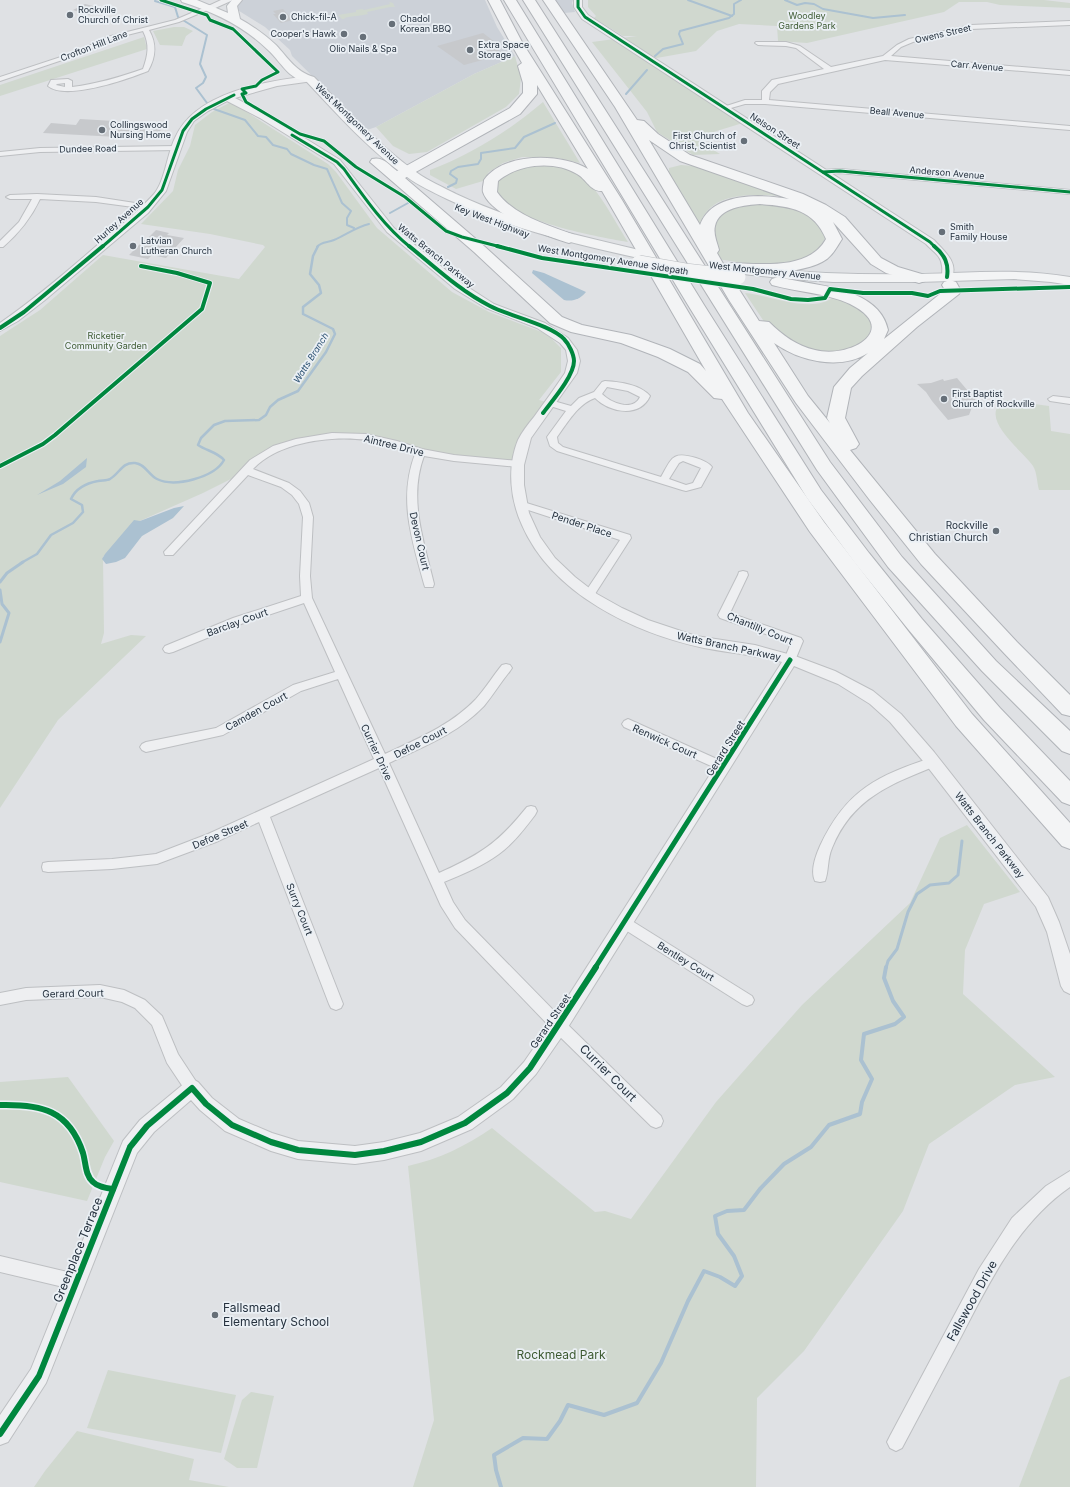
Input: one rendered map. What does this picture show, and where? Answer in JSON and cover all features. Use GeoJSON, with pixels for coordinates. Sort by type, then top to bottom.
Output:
{"type":"FeatureCollection","features":[{"type":"Feature","properties":{"kind":"highway"},"geometry":{"type":"LineString","coordinates":[[494,0],[516,42],[615,200],[740,414],[816,527],[964,720],[1070,840]]}},
{"type":"Feature","properties":{"kind":"highway"},"geometry":{"type":"LineString","coordinates":[[494,0],[534,56],[559,81]]}},
{"type":"Feature","properties":{"kind":"highway"},"geometry":{"type":"LineString","coordinates":[[510,0],[696,306],[814,494],[862,558],[915,624],[992,714],[1070,796]]}},
{"type":"Feature","properties":{"kind":"highway"},"geometry":{"type":"LineString","coordinates":[[529,0],[823,466],[895,562],[989,666],[1070,745]]}},
{"type":"Feature","properties":{"kind":"highway"},"geometry":{"type":"LineString","coordinates":[[549,0],[626,112],[714,261],[734,278],[768,331],[787,346],[809,354],[827,357],[847,355],[861,350],[874,342],[880,330],[877,318],[864,305],[846,297],[829,292],[793,287],[778,282]]}},
{"type":"Feature","properties":{"kind":"highway"},"geometry":{"type":"LineString","coordinates":[[402,174],[515,111],[530,94],[530,83],[516,42]]}},
{"type":"Feature","properties":{"kind":"highway"},"geometry":{"type":"LineString","coordinates":[[590,59],[614,105],[666,216]]}},
{"type":"Feature","properties":{"kind":"highway"},"geometry":{"type":"LineString","coordinates":[[626,112],[653,137],[685,158],[798,197],[821,208],[840,220],[876,261],[892,270],[919,278]]}},
{"type":"Feature","properties":{"kind":"highway"},"geometry":{"type":"LineString","coordinates":[[381,158],[410,159],[436,154]]}},
{"type":"Feature","properties":{"kind":"highway"},"geometry":{"type":"LineString","coordinates":[[381,158],[556,320],[577,329],[625,339],[664,353],[694,368],[740,414]]}},
{"type":"Feature","properties":{"kind":"highway"},"geometry":{"type":"LineString","coordinates":[[569,238],[514,215],[497,203],[490,192],[491,180],[501,172],[520,164],[552,162],[571,166],[581,171],[615,200]]}},
{"type":"Feature","properties":{"kind":"highway"},"geometry":{"type":"LineString","coordinates":[[714,261],[707,231],[708,221],[716,212],[739,202],[771,200],[785,201],[799,206],[816,213],[824,220],[834,238],[832,245],[824,254],[812,260],[791,267],[734,278]]}},
{"type":"Feature","properties":{"kind":"highway"},"geometry":{"type":"LineString","coordinates":[[734,278],[802,399],[876,495],[928,560],[1070,708]]}},
{"type":"Feature","properties":{"kind":"highway"},"geometry":{"type":"LineString","coordinates":[[876,495],[836,418],[843,387],[874,355],[910,324],[953,291],[948,281]]}},
{"type":"Feature","properties":{"kind":"highway"},"geometry":{"type":"LineString","coordinates":[[895,562],[1070,718]]}},
{"type":"Feature","properties":{"kind":"main road","name":"West Montgomery Avenue"},"geometry":{"type":"LineString","coordinates":[[186,0],[210,8],[234,19],[270,46],[301,80],[381,158]]}},
{"type":"Feature","properties":{"kind":"main road"},"geometry":{"type":"LineString","coordinates":[[234,19],[232,6],[237,0]]}},
{"type":"Feature","properties":{"kind":"main road","name":"Key West Highway"},"geometry":{"type":"LineString","coordinates":[[381,158],[447,204],[498,225],[526,235],[585,251],[637,258]]}},
{"type":"Feature","properties":{"kind":"main road","name":"West Montgomery Avenue"},"geometry":{"type":"LineString","coordinates":[[402,174],[461,202],[509,220],[685,271],[778,282],[856,286],[948,281],[1070,282]]}},
{"type":"Feature","properties":{"kind":"main road","name":"West Montgomery Avenue"},"geometry":{"type":"LineString","coordinates":[[734,278],[822,276],[919,278],[948,281]]}},
{"type":"Feature","properties":{"kind":"street"},"geometry":{"type":"LineString","coordinates":[[210,8],[229,0]]}},
{"type":"Feature","properties":{"kind":"street","name":"Nelson Street"},"geometry":{"type":"LineString","coordinates":[[578,0],[578,7],[585,17],[930,242],[934,247],[940,250],[949,267],[948,281]]}},
{"type":"Feature","properties":{"kind":"street","name":"Crofton Hill Lane"},"geometry":{"type":"LineString","coordinates":[[0,79],[81,52],[109,38],[177,21],[210,8]]}},
{"type":"Feature","properties":{"kind":"street","name":"Owens Street"},"geometry":{"type":"LineString","coordinates":[[765,102],[766,90],[775,82],[885,58],[899,46],[911,40],[971,27],[1070,23]]}},
{"type":"Feature","properties":{"kind":"street"},"geometry":{"type":"LineString","coordinates":[[69,88],[110,83],[146,70],[150,60],[152,41],[145,28]]}},
{"type":"Feature","properties":{"kind":"street"},"geometry":{"type":"LineString","coordinates":[[758,43],[786,44],[798,47],[829,69]]}},
{"type":"Feature","properties":{"kind":"street","name":"Carr Avenue"},"geometry":{"type":"LineString","coordinates":[[885,58],[1070,74]]}},
{"type":"Feature","properties":{"kind":"street","name":"Hurley Avenue"},"geometry":{"type":"LineString","coordinates":[[0,328],[24,312],[85,262],[148,207],[162,190],[183,131],[192,119],[206,109],[229,98],[243,97],[301,80]]}},
{"type":"Feature","properties":{"kind":"street","name":"Watts Branch Parkway"},"geometry":{"type":"LineString","coordinates":[[229,98],[263,116],[337,162],[344,169],[379,217],[395,235],[464,290],[490,306],[546,328],[564,339],[574,360],[571,373],[525,438],[517,478],[520,504],[528,526],[536,542],[549,559],[564,574],[589,594],[618,612],[666,632],[698,642],[762,651],[812,666],[831,674],[870,696],[899,721],[934,762],[1041,900],[1054,928],[1070,986]]}},
{"type":"Feature","properties":{"kind":"street","name":"Beall Avenue"},"geometry":{"type":"LineString","coordinates":[[724,108],[745,102],[765,102],[1070,128]]}},
{"type":"Feature","properties":{"kind":"street","name":"Dundee Road"},"geometry":{"type":"LineString","coordinates":[[0,154],[40,150],[177,148]]}},
{"type":"Feature","properties":{"kind":"street","name":"Anderson Avenue"},"geometry":{"type":"LineString","coordinates":[[822,172],[840,171],[1070,192]]}},
{"type":"Feature","properties":{"kind":"street"},"geometry":{"type":"LineString","coordinates":[[10,197],[38,196],[97,198],[148,207]]}},
{"type":"Feature","properties":{"kind":"street"},"geometry":{"type":"LineString","coordinates":[[0,245],[15,233],[27,219],[38,196]]}},
{"type":"Feature","properties":{"kind":"street"},"geometry":{"type":"LineString","coordinates":[[597,394],[582,400],[552,437],[553,444],[560,449],[663,481]]}},
{"type":"Feature","properties":{"kind":"street"},"geometry":{"type":"LineString","coordinates":[[1053,399],[1070,401]]}},
{"type":"Feature","properties":{"kind":"street"},"geometry":{"type":"LineString","coordinates":[[550,403],[574,410]]}},
{"type":"Feature","properties":{"kind":"street","name":"Aintree Drive"},"geometry":{"type":"LineString","coordinates":[[169,552],[254,462],[276,448],[309,439],[350,435],[381,440],[420,452],[454,458],[519,464]]}},
{"type":"Feature","properties":{"kind":"street","name":"Devon Court"},"geometry":{"type":"LineString","coordinates":[[420,452],[413,472],[412,505],[429,584]]}},
{"type":"Feature","properties":{"kind":"street","name":"Currier Drive"},"geometry":{"type":"LineString","coordinates":[[247,471],[285,485],[296,493],[304,503],[308,517],[305,576],[307,598],[448,906],[460,924],[559,1026]]}},
{"type":"Feature","properties":{"kind":"street","name":"Pender Place"},"geometry":{"type":"LineString","coordinates":[[520,504],[626,538],[589,594]]}},
{"type":"Feature","properties":{"kind":"street","name":"Chantilly Court"},"geometry":{"type":"LineString","coordinates":[[743,575],[724,615],[797,641],[790,660]]}},
{"type":"Feature","properties":{"kind":"street","name":"Barclay Court"},"geometry":{"type":"LineString","coordinates":[[169,649],[237,621],[307,598]]}},
{"type":"Feature","properties":{"kind":"street","name":"Gerard Street"},"geometry":{"type":"LineString","coordinates":[[192,1088],[206,1104],[232,1125],[271,1142],[298,1150],[355,1155],[384,1151],[421,1142],[471,1119],[507,1093],[530,1068],[559,1026],[783,674],[790,660]]}},
{"type":"Feature","properties":{"kind":"street","name":"Defoe Court"},"geometry":{"type":"LineString","coordinates":[[381,761],[436,736],[458,722],[480,702],[506,668]]}},
{"type":"Feature","properties":{"kind":"street","name":"Camden Court"},"geometry":{"type":"LineString","coordinates":[[146,747],[219,732],[297,688],[341,674]]}},
{"type":"Feature","properties":{"kind":"street","name":"Renwick Court"},"geometry":{"type":"LineString","coordinates":[[628,724],[724,767]]}},
{"type":"Feature","properties":{"kind":"street","name":"Defoe Street"},"geometry":{"type":"LineString","coordinates":[[48,867],[112,864],[157,859],[212,838],[381,761]]}},
{"type":"Feature","properties":{"kind":"street"},"geometry":{"type":"LineString","coordinates":[[820,877],[820,863],[823,852],[842,817],[852,804],[876,786],[934,762]]}},
{"type":"Feature","properties":{"kind":"street"},"geometry":{"type":"LineString","coordinates":[[436,880],[475,862],[494,850],[510,836],[531,811]]}},
{"type":"Feature","properties":{"kind":"street","name":"Surry Court"},"geometry":{"type":"LineString","coordinates":[[263,815],[328,978],[336,1004]]}},
{"type":"Feature","properties":{"kind":"street","name":"Bentley Court"},"geometry":{"type":"LineString","coordinates":[[624,922],[747,1000]]}},
{"type":"Feature","properties":{"kind":"street","name":"Gerard Court"},"geometry":{"type":"LineString","coordinates":[[0,999],[26,994],[100,991],[129,998],[140,1004],[157,1021],[172,1058],[192,1088]]}},
{"type":"Feature","properties":{"kind":"street","name":"Currier Court"},"geometry":{"type":"LineString","coordinates":[[559,1026],[656,1121]]}},
{"type":"Feature","properties":{"kind":"street","name":"Greenplace Terrace"},"geometry":{"type":"LineString","coordinates":[[0,1434],[39,1376],[130,1147],[147,1126],[192,1088]]}},
{"type":"Feature","properties":{"kind":"street","name":"Fallswood Drive"},"geometry":{"type":"LineString","coordinates":[[896,1442],[985,1276],[1018,1224],[1051,1191],[1070,1178]]}},
{"type":"Feature","properties":{"kind":"street"},"geometry":{"type":"LineString","coordinates":[[0,1264],[76,1282]]}},
{"type":"Feature","properties":{"kind":"shaded area"},"geometry":{"type":"Polygon","coordinates":[[[241,0],[485,0],[497,27],[515,56],[474,74],[376,127],[367,130],[292,56],[290,50],[265,27],[236,9],[241,0]]]}},
{"type":"Feature","properties":{"kind":"shaded area"},"geometry":{"type":"Polygon","coordinates":[[[555,0],[573,0],[572,3],[575,12],[564,13],[555,0]]]}},
{"type":"Feature","properties":{"kind":"green space","name":"Woodley Gardens Park"},"geometry":{"type":"Polygon","coordinates":[[[588,0],[1044,0],[1070,3],[1070,8],[1000,5],[987,2],[959,2],[944,12],[807,43],[778,41],[777,26],[739,24],[717,31],[696,51],[651,59],[746,122],[694,138],[720,154],[693,155],[657,132],[647,112],[592,42],[637,36],[623,36],[594,18],[596,16],[588,7],[588,0]]]}},
{"type":"Feature","properties":{"kind":"green space"},"geometry":{"type":"Polygon","coordinates":[[[389,2],[393,3],[395,7],[367,12],[368,14],[344,18],[345,19],[342,19],[338,15],[390,4],[389,2]]]}},
{"type":"Feature","properties":{"kind":"green space"},"geometry":{"type":"Polygon","coordinates":[[[174,27],[184,27],[193,31],[186,36],[182,46],[160,45],[153,31],[174,27]]]}},
{"type":"Feature","properties":{"kind":"green space"},"geometry":{"type":"Polygon","coordinates":[[[144,37],[147,49],[0,96],[0,85],[144,37]]]}},
{"type":"Feature","properties":{"kind":"green space"},"geometry":{"type":"Polygon","coordinates":[[[515,56],[521,78],[519,94],[506,107],[427,152],[409,154],[393,146],[376,127],[474,74],[515,56]]]}},
{"type":"Feature","properties":{"kind":"green space","name":"Ricketier Community Garden"},"geometry":{"type":"Polygon","coordinates":[[[231,102],[328,164],[336,172],[377,228],[452,292],[489,312],[547,334],[561,348],[561,372],[539,400],[550,403],[525,438],[519,464],[454,458],[394,443],[332,436],[276,448],[247,471],[203,493],[133,524],[103,557],[104,633],[101,644],[131,635],[146,636],[58,720],[0,808],[0,336],[40,310],[103,255],[239,279],[265,247],[263,245],[210,234],[141,224],[173,191],[178,170],[190,146],[195,125],[212,112],[231,102]]]}},
{"type":"Feature","properties":{"kind":"green space"},"geometry":{"type":"Polygon","coordinates":[[[543,102],[580,163],[558,158],[522,157],[503,163],[489,172],[483,181],[456,189],[430,175],[430,170],[461,157],[490,141],[517,123],[543,102]]]}},
{"type":"Feature","properties":{"kind":"green space"},"geometry":{"type":"Polygon","coordinates":[[[544,164],[566,168],[582,176],[597,193],[611,213],[628,242],[552,225],[511,208],[499,197],[496,185],[498,179],[503,175],[509,171],[523,167],[544,164]]]}},
{"type":"Feature","properties":{"kind":"green space"},"geometry":{"type":"Polygon","coordinates":[[[681,165],[694,166],[780,196],[745,195],[722,201],[712,206],[704,215],[699,226],[669,174],[669,168],[681,165]]]}},
{"type":"Feature","properties":{"kind":"green space"},"geometry":{"type":"Polygon","coordinates":[[[754,204],[788,205],[811,214],[826,236],[818,249],[807,257],[794,262],[762,264],[717,259],[713,232],[716,220],[720,215],[731,209],[754,204]]]}},
{"type":"Feature","properties":{"kind":"green space"},"geometry":{"type":"Polygon","coordinates":[[[745,293],[803,304],[815,304],[826,301],[835,296],[856,304],[872,321],[869,336],[858,346],[837,352],[822,352],[805,348],[767,326],[745,293]]]}},
{"type":"Feature","properties":{"kind":"green space"},"geometry":{"type":"Polygon","coordinates":[[[1005,400],[1049,406],[1051,431],[1070,434],[1070,490],[1039,490],[1033,466],[1012,443],[998,424],[996,415],[997,407],[1005,400]]]}},
{"type":"Feature","properties":{"kind":"green space","name":"Rockmead Park"},"geometry":{"type":"Polygon","coordinates":[[[967,825],[1020,892],[984,904],[965,950],[963,994],[1055,1077],[1015,1085],[929,1144],[903,1211],[804,1351],[757,1398],[756,1487],[413,1487],[434,1420],[408,1166],[431,1160],[452,1151],[472,1141],[492,1128],[595,1212],[605,1211],[631,1219],[716,1102],[802,1005],[910,903],[940,838],[967,825]]]}},
{"type":"Feature","properties":{"kind":"green space"},"geometry":{"type":"Polygon","coordinates":[[[68,1077],[114,1141],[105,1157],[87,1201],[0,1182],[0,1082],[68,1077]]]}},
{"type":"Feature","properties":{"kind":"green space"},"geometry":{"type":"Polygon","coordinates":[[[108,1370],[236,1395],[221,1453],[87,1428],[108,1370]]]}},
{"type":"Feature","properties":{"kind":"green space"},"geometry":{"type":"Polygon","coordinates":[[[1070,1376],[1070,1487],[1019,1487],[1060,1380],[1070,1376]]]}},
{"type":"Feature","properties":{"kind":"green space"},"geometry":{"type":"Polygon","coordinates":[[[251,1392],[274,1396],[257,1468],[237,1468],[224,1459],[242,1400],[251,1392]]]}},
{"type":"Feature","properties":{"kind":"green space"},"geometry":{"type":"Polygon","coordinates":[[[77,1431],[194,1459],[189,1480],[229,1487],[34,1487],[77,1431]]]}},
{"type":"Feature","properties":{"kind":"water"},"geometry":{"type":"Polygon","coordinates":[[[533,270],[544,273],[586,292],[576,299],[570,301],[564,300],[532,273],[533,270]]]}},
{"type":"Feature","properties":{"kind":"water"},"geometry":{"type":"Polygon","coordinates":[[[87,458],[86,467],[63,484],[37,495],[60,481],[87,458]]]}},
{"type":"Feature","properties":{"kind":"water"},"geometry":{"type":"Polygon","coordinates":[[[184,506],[173,518],[142,536],[125,558],[106,564],[102,559],[134,520],[140,521],[174,508],[184,506]]]}},
{"type":"Feature","properties":{"kind":"building"},"geometry":{"type":"Polygon","coordinates":[[[85,4],[101,8],[89,15],[73,10],[85,4]]]}},
{"type":"Feature","properties":{"kind":"building","name":"Chick-fil-A"},"geometry":{"type":"Polygon","coordinates":[[[283,9],[293,20],[281,23],[273,14],[276,14],[273,11],[283,9]]]}},
{"type":"Feature","properties":{"kind":"building","name":"Extra Space Storage"},"geometry":{"type":"Polygon","coordinates":[[[483,33],[495,42],[492,42],[498,47],[495,48],[501,52],[497,53],[501,55],[464,65],[437,46],[483,33]]]}},
{"type":"Feature","properties":{"kind":"building","name":"Collingswood Nursing Home"},"geometry":{"type":"Polygon","coordinates":[[[80,119],[149,123],[147,127],[162,128],[155,139],[43,133],[51,123],[76,125],[80,119]]]}},
{"type":"Feature","properties":{"kind":"building"},"geometry":{"type":"Polygon","coordinates":[[[156,230],[169,233],[167,235],[184,238],[166,258],[152,255],[148,259],[129,255],[144,240],[146,240],[156,230]]]}},
{"type":"Feature","properties":{"kind":"building","name":"First Baptist Church of Rockville"},"geometry":{"type":"Polygon","coordinates":[[[957,378],[973,397],[976,397],[969,415],[948,420],[926,392],[917,384],[957,378]]]}},
{"type":"Feature","properties":{"kind":"waterway"},"geometry":{"type":"LineString","coordinates":[[688,0],[732,16]]}},
{"type":"Feature","properties":{"kind":"waterway"},"geometry":{"type":"LineString","coordinates":[[732,16],[734,14],[734,4],[741,0]]}},
{"type":"Feature","properties":{"kind":"waterway"},"geometry":{"type":"LineString","coordinates":[[785,0],[797,5],[805,3],[814,4],[823,9],[873,18],[905,15]]}},
{"type":"Feature","properties":{"kind":"waterway"},"geometry":{"type":"LineString","coordinates":[[155,1],[175,7],[178,17],[207,35],[200,64],[206,77],[203,83],[196,88],[207,103]]}},
{"type":"Feature","properties":{"kind":"waterway"},"geometry":{"type":"LineString","coordinates":[[655,56],[663,49],[683,44],[679,34],[680,31],[729,18],[732,16]]}},
{"type":"Feature","properties":{"kind":"waterway"},"geometry":{"type":"LineString","coordinates":[[626,94],[647,70]]}},
{"type":"Feature","properties":{"kind":"waterway"},"geometry":{"type":"LineString","coordinates":[[214,109],[245,120],[258,136],[266,137],[273,145],[287,149],[291,154],[314,165],[327,169],[342,203],[351,211],[347,218],[347,225],[354,228]]}},
{"type":"Feature","properties":{"kind":"waterway"},"geometry":{"type":"LineString","coordinates":[[448,187],[456,183],[457,179],[450,174],[451,171],[458,167],[478,164],[481,159],[481,153],[515,148],[524,137],[555,123]]}},
{"type":"Feature","properties":{"kind":"waterway"},"geometry":{"type":"LineString","coordinates":[[390,213],[408,203]]}},
{"type":"Feature","properties":{"kind":"waterway","name":"Watts Branch"},"geometry":{"type":"LineString","coordinates":[[318,246],[369,224]]}},
{"type":"Feature","properties":{"kind":"waterway","name":"Watts Branch"},"geometry":{"type":"LineString","coordinates":[[21,563],[37,554],[51,535],[73,523],[83,512],[82,505],[71,499],[73,495],[82,487],[94,482],[109,480],[124,466],[131,463],[142,465],[154,477],[165,481],[184,481],[204,476],[219,466],[224,460],[218,455],[198,445],[201,438],[214,425],[225,421],[259,420],[266,415],[270,407],[278,400],[298,391],[326,352],[335,334],[333,329],[303,314],[303,307],[321,293],[319,285],[310,274],[313,256],[318,246]]}},
{"type":"Feature","properties":{"kind":"waterway","name":"Watts Branch"},"geometry":{"type":"LineString","coordinates":[[0,582],[7,573],[23,562]]}},
{"type":"Feature","properties":{"kind":"waterway","name":"Watts Branch"},"geometry":{"type":"LineString","coordinates":[[0,590],[2,604],[9,613],[0,642]]}},
{"type":"Feature","properties":{"kind":"waterway"},"geometry":{"type":"LineString","coordinates":[[886,968],[888,961],[897,949],[908,912],[917,894],[930,885],[949,883],[958,875],[962,841]]}},
{"type":"Feature","properties":{"kind":"waterway"},"geometry":{"type":"LineString","coordinates":[[501,1487],[496,1470],[494,1455],[523,1438],[547,1439],[560,1421],[568,1405],[604,1415],[637,1403],[661,1363],[688,1301],[704,1271],[720,1277],[735,1286],[742,1276],[734,1256],[718,1234],[715,1216],[727,1211],[744,1210],[760,1189],[784,1164],[811,1147],[829,1125],[860,1114],[862,1102],[872,1079],[861,1060],[864,1034],[895,1024],[904,1017],[893,1001],[884,978],[886,967]]}},
{"type":"Feature","properties":{"kind":"cycle path","name":"West Montgomery Avenue Sidepath"},"geometry":{"type":"LineString","coordinates":[[161,0],[207,15],[210,20],[233,29],[278,72],[262,80],[256,86],[242,89],[246,93],[242,94],[246,102],[300,134],[324,141],[356,167],[405,197],[446,231],[462,237],[542,258],[753,289],[791,299],[808,300],[825,298],[830,289],[863,293],[912,293],[928,296],[940,291],[1070,287]]}},
{"type":"Feature","properties":{"kind":"cycle path"},"geometry":{"type":"LineString","coordinates":[[578,0],[578,7],[585,17],[930,242],[940,251],[946,260],[948,266],[947,277]]}},
{"type":"Feature","properties":{"kind":"cycle path"},"geometry":{"type":"LineString","coordinates":[[0,328],[24,312],[85,262],[148,207],[162,190],[183,131],[192,119],[206,109],[234,95]]}},
{"type":"Feature","properties":{"kind":"cycle path"},"geometry":{"type":"LineString","coordinates":[[292,135],[337,162],[344,169],[379,217],[395,235],[464,290],[490,306],[546,328],[564,339],[571,351],[574,361],[571,373],[543,413]]}},
{"type":"Feature","properties":{"kind":"cycle path"},"geometry":{"type":"LineString","coordinates":[[823,172],[840,171],[1070,192]]}},
{"type":"Feature","properties":{"kind":"cycle path"},"geometry":{"type":"LineString","coordinates":[[0,466],[43,444],[55,435],[202,309],[210,283],[177,273],[141,266]]}},
{"type":"Feature","properties":{"kind":"cycle path"},"geometry":{"type":"LineString","coordinates":[[0,1434],[39,1376],[130,1147],[147,1126],[192,1088],[206,1104],[232,1125],[271,1142],[298,1150],[355,1155],[384,1151],[421,1142],[465,1123],[507,1093],[530,1068],[559,1026],[790,660]]}},
{"type":"Feature","properties":{"kind":"cycle path"},"geometry":{"type":"LineString","coordinates":[[0,1105],[28,1105],[40,1107],[61,1117],[69,1125],[76,1137],[83,1154],[89,1178],[98,1186],[113,1189]]}},
{"type":"Feature","properties":{"kind":"place","name":"Rockville Church of Christ"},"geometry":{"type":"Point","coordinates":[70,15]}},
{"type":"Feature","properties":{"kind":"place","name":"Chick-fil-A"},"geometry":{"type":"Point","coordinates":[283,17]}},
{"type":"Feature","properties":{"kind":"place","name":"Chadol Korean BBQ"},"geometry":{"type":"Point","coordinates":[392,24]}},
{"type":"Feature","properties":{"kind":"place","name":"Cooper's Hawk"},"geometry":{"type":"Point","coordinates":[344,34]}},
{"type":"Feature","properties":{"kind":"place","name":"Olio Nails & Spa"},"geometry":{"type":"Point","coordinates":[363,37]}},
{"type":"Feature","properties":{"kind":"place","name":"Extra Space Storage"},"geometry":{"type":"Point","coordinates":[470,50]}},
{"type":"Feature","properties":{"kind":"place","name":"Collingswood Nursing Home"},"geometry":{"type":"Point","coordinates":[102,130]}},
{"type":"Feature","properties":{"kind":"place","name":"First Church of Christ, Scientist"},"geometry":{"type":"Point","coordinates":[744,141]}},
{"type":"Feature","properties":{"kind":"place","name":"Smith Family House"},"geometry":{"type":"Point","coordinates":[942,232]}},
{"type":"Feature","properties":{"kind":"place","name":"Latvian Lutheran Church"},"geometry":{"type":"Point","coordinates":[133,246]}},
{"type":"Feature","properties":{"kind":"place","name":"First Baptist Church of Rockville"},"geometry":{"type":"Point","coordinates":[944,399]}},
{"type":"Feature","properties":{"kind":"place","name":"Rockville Christian Church"},"geometry":{"type":"Point","coordinates":[996,531]}},
{"type":"Feature","properties":{"kind":"place","name":"Fallsmead Elementary School"},"geometry":{"type":"Point","coordinates":[215,1315]}}]}
